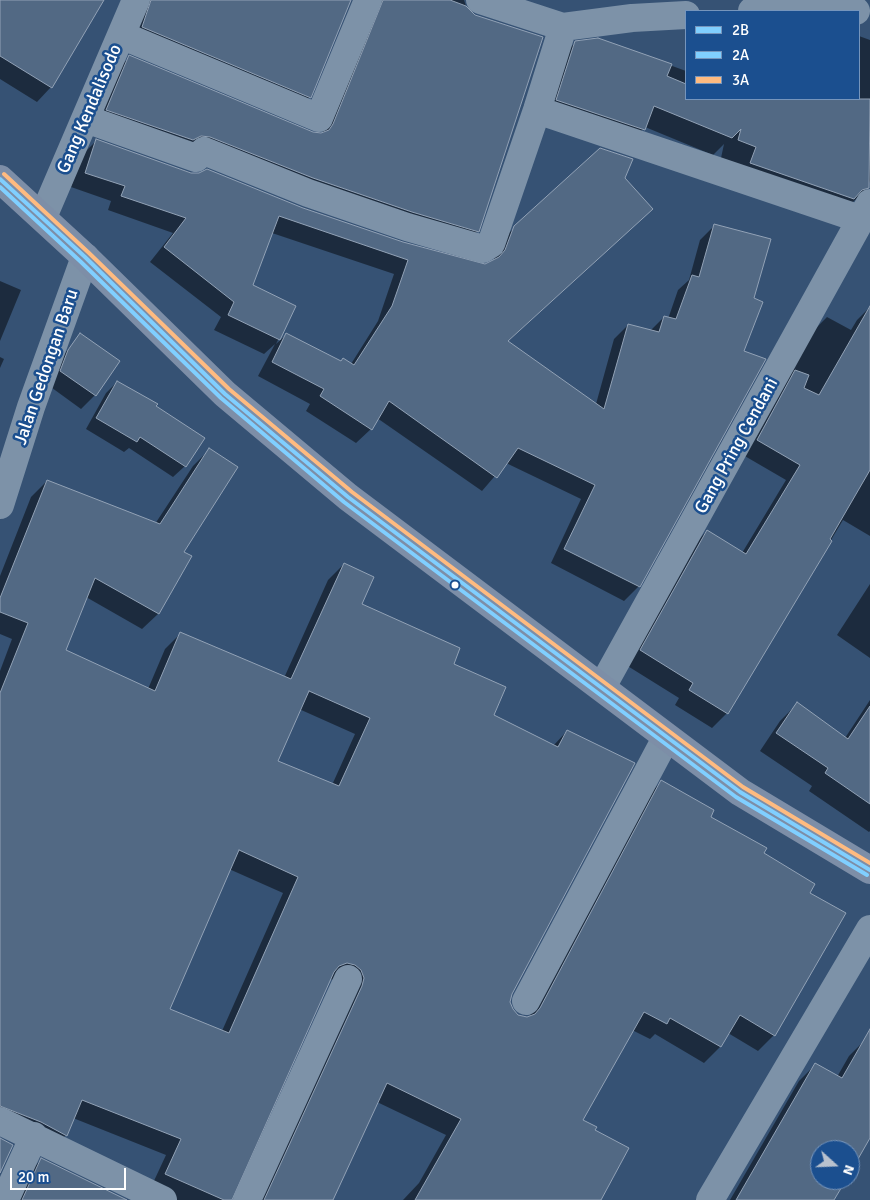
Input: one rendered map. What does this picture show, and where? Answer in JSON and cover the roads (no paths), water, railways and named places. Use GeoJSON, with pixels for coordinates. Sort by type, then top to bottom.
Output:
{"type":"FeatureCollection","features":[{"type":"Feature","properties":{"kind":"main road"},"geometry":{"type":"LineString","coordinates":[[0,179],[85,257],[225,394],[341,491],[740,792],[869,868]]}},
{"type":"Feature","properties":{"kind":"street","name":"Gang Kendalisodo"},"geometry":{"type":"LineString","coordinates":[[43,217],[136,0]]}},
{"type":"Feature","properties":{"kind":"street"},"geometry":{"type":"LineString","coordinates":[[121,35],[319,118],[368,0]]}},
{"type":"Feature","properties":{"kind":"street"},"geometry":{"type":"LineString","coordinates":[[480,0],[562,27],[632,18],[685,15]]}},
{"type":"Feature","properties":{"kind":"street"},"geometry":{"type":"LineString","coordinates":[[774,10],[842,7],[852,10]]}},
{"type":"Feature","properties":{"kind":"street"},"geometry":{"type":"LineString","coordinates":[[86,119],[196,158],[204,151],[308,193],[483,249],[491,244],[537,110],[562,27]]}},
{"type":"Feature","properties":{"kind":"street"},"geometry":{"type":"LineString","coordinates":[[537,110],[866,212]]}},
{"type":"Feature","properties":{"kind":"street","name":"Gang Pring Cendani"},"geometry":{"type":"LineString","coordinates":[[602,687],[866,212]]}},
{"type":"Feature","properties":{"kind":"street","name":"Jalan Gedongan Baru"},"geometry":{"type":"LineString","coordinates":[[0,505],[31,407],[85,257]]}},
{"type":"Feature","properties":{"kind":"street"},"geometry":{"type":"LineString","coordinates":[[526,1001],[666,738]]}},
{"type":"Feature","properties":{"kind":"street"},"geometry":{"type":"LineString","coordinates":[[710,1200],[870,929]]}},
{"type":"Feature","properties":{"kind":"street"},"geometry":{"type":"LineString","coordinates":[[247,1200],[348,979]]}},
{"type":"Feature","properties":{"kind":"street"},"geometry":{"type":"LineString","coordinates":[[0,1121],[163,1200]]}},
{"type":"Feature","properties":{"kind":"street"},"geometry":{"type":"LineString","coordinates":[[5,1200],[34,1136]]}}]}
